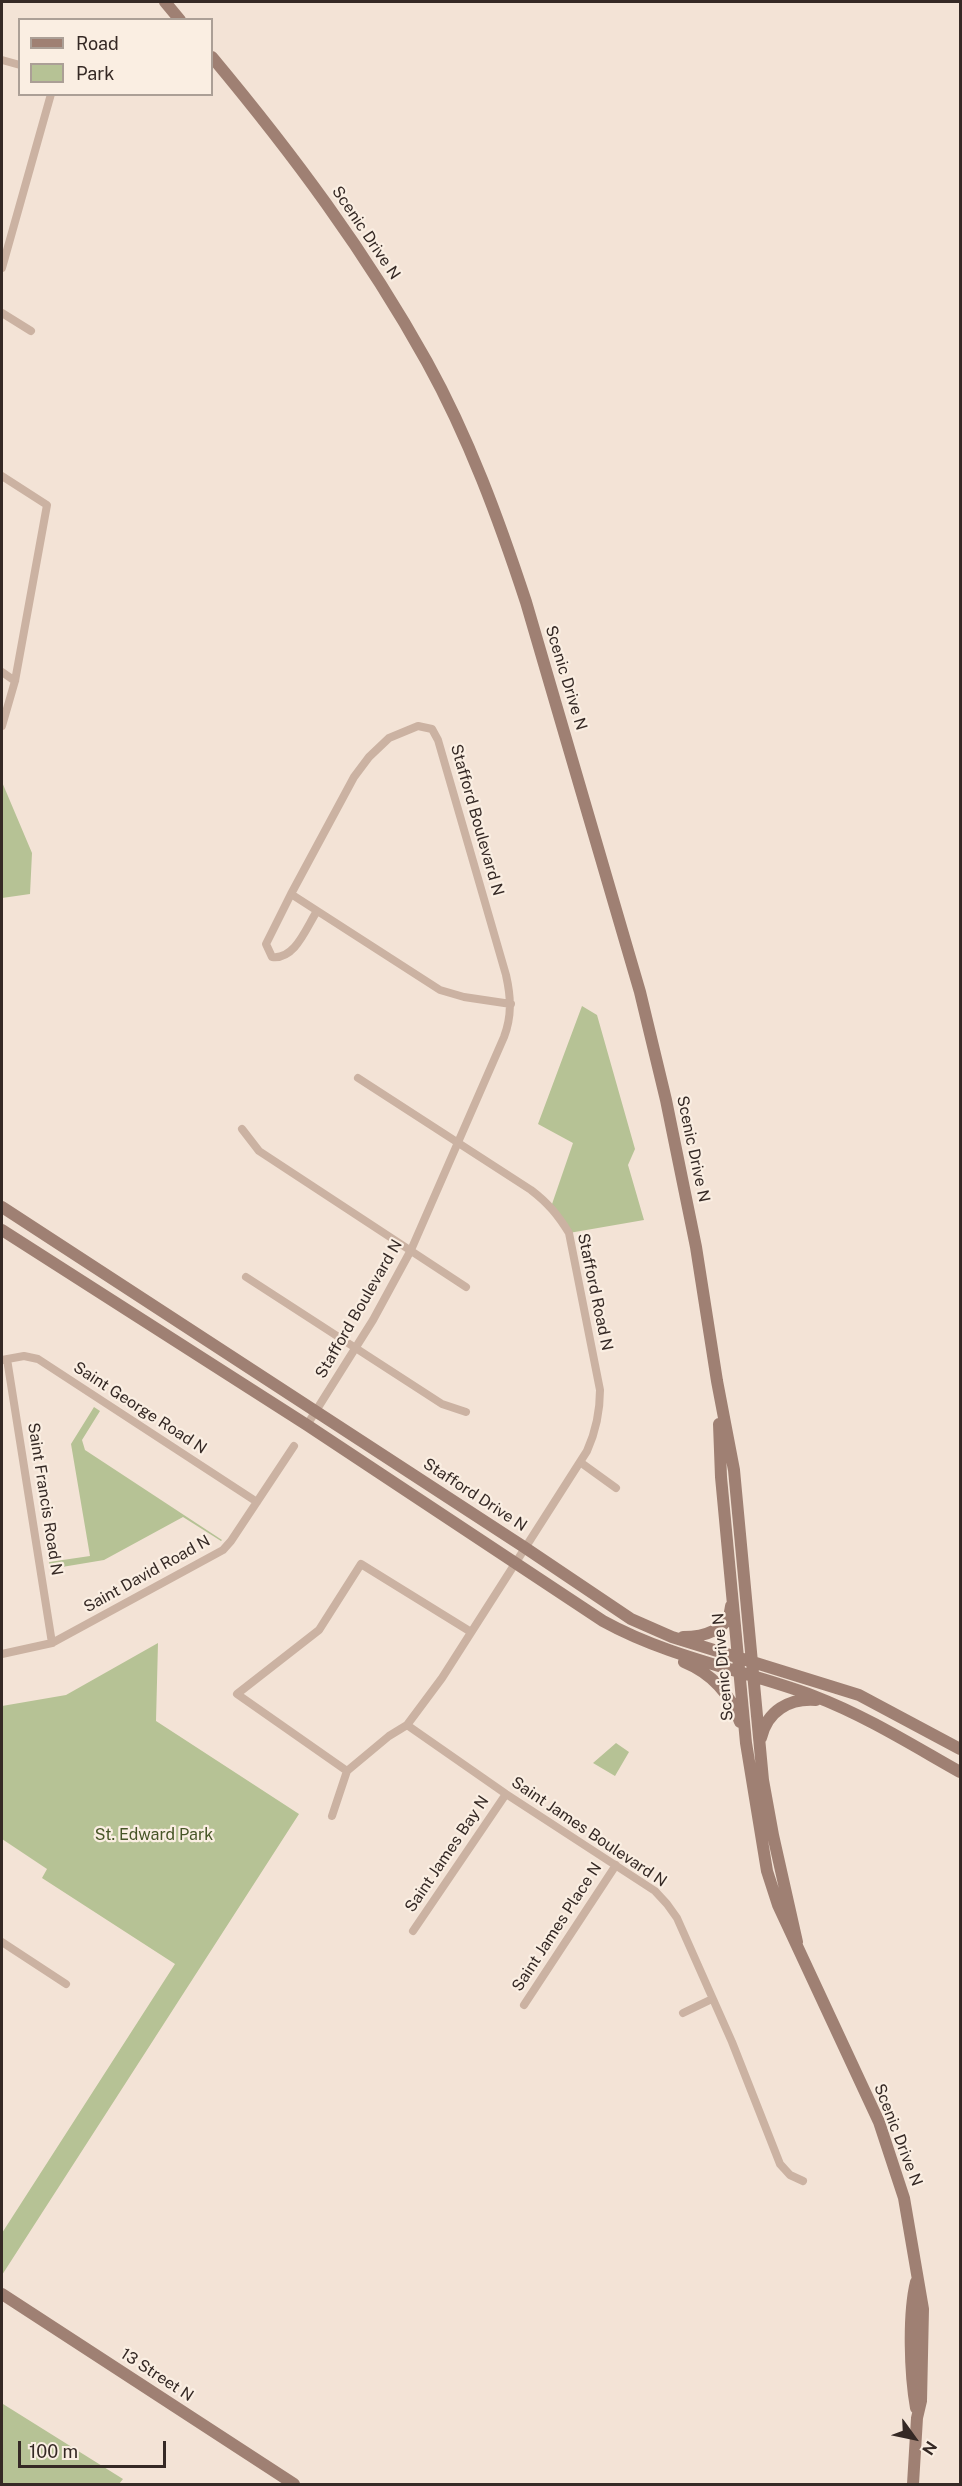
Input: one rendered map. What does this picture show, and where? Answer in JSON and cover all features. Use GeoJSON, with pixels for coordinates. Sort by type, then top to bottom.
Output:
{"type":"FeatureCollection","features":[{"type":"Feature","properties":{"kind":"main road"},"geometry":{"type":"LineString","coordinates":[[165,2],[178,18]]}},
{"type":"Feature","properties":{"kind":"main road","name":"Scenic Drive N"},"geometry":{"type":"LineString","coordinates":[[213,58],[286,147],[368,262],[428,364],[489,496],[526,602],[640,992],[666,1100],[696,1247],[717,1381],[734,1470],[759,1747],[767,1805],[797,1942]]}},
{"type":"Feature","properties":{"kind":"main road","name":"Stafford Drive N"},"geometry":{"type":"LineString","coordinates":[[2,1207],[631,1619],[672,1637],[859,1695],[960,1749]]}},
{"type":"Feature","properties":{"kind":"main road","name":"Stafford Drive N"},"geometry":{"type":"LineString","coordinates":[[2,1230],[307,1425],[603,1621],[637,1639],[663,1649],[740,1672],[841,1707],[875,1723],[960,1772]]}},
{"type":"Feature","properties":{"kind":"main road","name":"Scenic Drive N"},"geometry":{"type":"LineString","coordinates":[[717,1381],[721,1477],[746,1743],[767,1871],[778,1905],[879,2122],[911,2229],[923,2309],[922,2386],[917,2418],[913,2484]]}},
{"type":"Feature","properties":{"kind":"main road"},"geometry":{"type":"LineString","coordinates":[[672,1637],[702,1636],[716,1629],[731,1611],[732,1589]]}},
{"type":"Feature","properties":{"kind":"main road"},"geometry":{"type":"LineString","coordinates":[[663,1649],[676,1659],[707,1675],[722,1689],[737,1714],[746,1743]]}},
{"type":"Feature","properties":{"kind":"main road"},"geometry":{"type":"LineString","coordinates":[[759,1747],[767,1720],[788,1704],[806,1699],[841,1707]]}},
{"type":"Feature","properties":{"kind":"main road","name":"13 Street N"},"geometry":{"type":"LineString","coordinates":[[2,2294],[294,2484]]}},
{"type":"Feature","properties":{"kind":"street"},"geometry":{"type":"LineString","coordinates":[[2,60],[18,64]]}},
{"type":"Feature","properties":{"kind":"street"},"geometry":{"type":"LineString","coordinates":[[2,268],[50,96]]}},
{"type":"Feature","properties":{"kind":"street"},"geometry":{"type":"LineString","coordinates":[[2,313],[31,331]]}},
{"type":"Feature","properties":{"kind":"street"},"geometry":{"type":"LineString","coordinates":[[2,476],[47,505],[15,681],[2,726]]}},
{"type":"Feature","properties":{"kind":"street"},"geometry":{"type":"LineString","coordinates":[[2,672],[15,681]]}},
{"type":"Feature","properties":{"kind":"street","name":"Stafford Boulevard N"},"geometry":{"type":"LineString","coordinates":[[307,1425],[356,1348],[411,1250],[504,1037],[511,1004],[506,975],[438,740],[432,729],[424,726],[412,727],[389,738],[369,757],[354,777],[268,936],[266,944],[272,957],[278,958],[291,952],[317,911]]}},
{"type":"Feature","properties":{"kind":"street"},"geometry":{"type":"LineString","coordinates":[[291,894],[440,990],[464,997],[511,1004]]}},
{"type":"Feature","properties":{"kind":"street","name":"Stafford Road N"},"geometry":{"type":"LineString","coordinates":[[358,1078],[547,1203],[560,1217],[569,1233],[600,1390],[597,1424],[580,1462],[524,1547],[516,1563]]}},
{"type":"Feature","properties":{"kind":"street"},"geometry":{"type":"LineString","coordinates":[[242,1129],[259,1151],[466,1287]]}},
{"type":"Feature","properties":{"kind":"street"},"geometry":{"type":"LineString","coordinates":[[246,1277],[442,1404],[466,1412]]}},
{"type":"Feature","properties":{"kind":"street","name":"Saint George Road N"},"geometry":{"type":"LineString","coordinates":[[4,1359],[24,1356],[38,1359],[257,1502]]}},
{"type":"Feature","properties":{"kind":"street","name":"Saint Francis Road N"},"geometry":{"type":"LineString","coordinates":[[4,1359],[52,1643]]}},
{"type":"Feature","properties":{"kind":"street","name":"Saint David Road N"},"geometry":{"type":"LineString","coordinates":[[2,1654],[38,1648],[52,1643],[223,1550],[294,1446]]}},
{"type":"Feature","properties":{"kind":"street"},"geometry":{"type":"LineString","coordinates":[[580,1462],[616,1488]]}},
{"type":"Feature","properties":{"kind":"street"},"geometry":{"type":"LineString","coordinates":[[332,1815],[347,1771],[389,1736],[407,1725],[442,1678],[516,1563]]}},
{"type":"Feature","properties":{"kind":"street"},"geometry":{"type":"LineString","coordinates":[[347,1771],[237,1694],[319,1630],[362,1564],[471,1632]]}},
{"type":"Feature","properties":{"kind":"street","name":"Saint James Boulevard N"},"geometry":{"type":"LineString","coordinates":[[407,1725],[506,1794],[655,1891],[667,1904],[677,1918],[732,2042],[780,2164],[790,2175],[802,2181]]}},
{"type":"Feature","properties":{"kind":"street","name":"Saint James Bay N"},"geometry":{"type":"LineString","coordinates":[[413,1931],[506,1794]]}},
{"type":"Feature","properties":{"kind":"street","name":"Saint James Place N"},"geometry":{"type":"LineString","coordinates":[[524,2005],[616,1865]]}},
{"type":"Feature","properties":{"kind":"street"},"geometry":{"type":"LineString","coordinates":[[2,1942],[66,1984]]}},
{"type":"Feature","properties":{"kind":"street"},"geometry":{"type":"LineString","coordinates":[[683,2013],[712,1999]]}},
{"type":"Feature","properties":{"kind":"green space"},"geometry":{"type":"Polygon","coordinates":[[[2,782],[32,853],[30,894],[2,898],[2,782]]]}},
{"type":"Feature","properties":{"kind":"green space"},"geometry":{"type":"Polygon","coordinates":[[[582,1006],[597,1015],[635,1149],[628,1165],[644,1220],[569,1233],[551,1207],[573,1143],[538,1124],[582,1006]]]}},
{"type":"Feature","properties":{"kind":"green space"},"geometry":{"type":"Polygon","coordinates":[[[94,1407],[100,1411],[82,1440],[85,1450],[221,1541],[183,1517],[104,1560],[50,1569],[49,1562],[90,1556],[71,1444],[94,1407]]]}},
{"type":"Feature","properties":{"kind":"green space","name":"St. Edward Park"},"geometry":{"type":"Polygon","coordinates":[[[158,1643],[156,1721],[299,1814],[2,2275],[2,2233],[175,1964],[42,1878],[47,1869],[2,1839],[2,1706],[66,1695],[158,1643]]]}},
{"type":"Feature","properties":{"kind":"green space"},"geometry":{"type":"Polygon","coordinates":[[[616,1743],[629,1752],[615,1776],[593,1763],[616,1743]]]}},
{"type":"Feature","properties":{"kind":"green space"},"geometry":{"type":"Polygon","coordinates":[[[3,2404],[123,2479],[119,2484],[2,2484],[3,2404]]]}}]}
